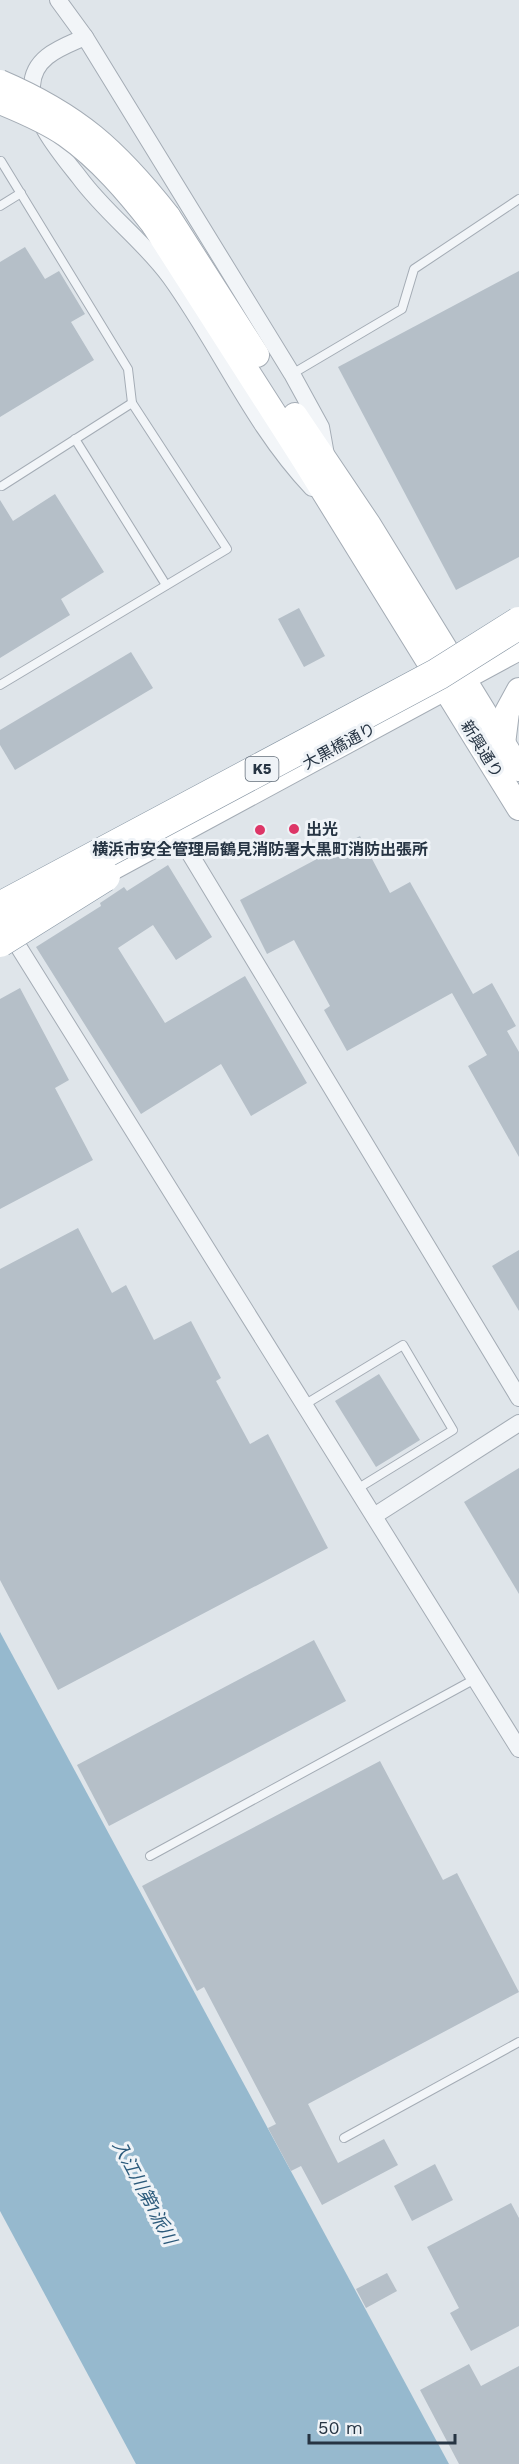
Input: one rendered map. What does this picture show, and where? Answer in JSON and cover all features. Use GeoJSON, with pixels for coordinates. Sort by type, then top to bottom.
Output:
{"type":"FeatureCollection","features":[{"type":"Feature","properties":{"kind":"highway","name":"K5"},"geometry":{"type":"LineString","coordinates":[[0,892],[315,725],[519,609]]}},
{"type":"Feature","properties":{"kind":"highway","name":"K5"},"geometry":{"type":"LineString","coordinates":[[1,924],[446,673],[519,623]]}},
{"type":"Feature","properties":{"kind":"street"},"geometry":{"type":"LineString","coordinates":[[58,0],[85,37],[292,374],[321,427],[328,465]]}},
{"type":"Feature","properties":{"kind":"street"},"geometry":{"type":"LineString","coordinates":[[85,37],[58,48],[44,58],[36,69],[32,85],[39,117],[68,163],[93,196],[147,248],[171,278],[272,440],[291,465],[336,512]]}},
{"type":"Feature","properties":{"kind":"street"},"geometry":{"type":"LineString","coordinates":[[0,81],[65,115],[97,137],[121,160],[369,525],[446,673]]}},
{"type":"Feature","properties":{"kind":"street"},"geometry":{"type":"LineString","coordinates":[[0,102],[66,135],[100,163],[130,194],[160,220],[336,512],[446,673]]}},
{"type":"Feature","properties":{"kind":"street","name":"大黒橋通り"},"geometry":{"type":"LineString","coordinates":[[0,892],[446,673],[519,648]]}},
{"type":"Feature","properties":{"kind":"street","name":"大黒橋通り"},"geometry":{"type":"LineString","coordinates":[[1,924],[178,834],[446,673]]}},
{"type":"Feature","properties":{"kind":"street","name":"新興通り"},"geometry":{"type":"LineString","coordinates":[[446,673],[503,744],[519,769]]}},
{"type":"Feature","properties":{"kind":"street","name":"新興通り"},"geometry":{"type":"LineString","coordinates":[[446,673],[519,808]]}},
{"type":"Feature","properties":{"kind":"street"},"geometry":{"type":"LineString","coordinates":[[503,744],[507,712],[519,690]]}},
{"type":"Feature","properties":{"kind":"street"},"geometry":{"type":"LineString","coordinates":[[178,834],[519,1398]]}},
{"type":"Feature","properties":{"kind":"street"},"geometry":{"type":"LineString","coordinates":[[1,924],[519,1749]]}},
{"type":"Feature","properties":{"kind":"street"},"geometry":{"type":"LineString","coordinates":[[374,1516],[519,1424]]}},
{"type":"Feature","properties":{"kind":"lane"},"geometry":{"type":"LineString","coordinates":[[0,685],[227,549],[132,403],[128,369],[1,161]]}},
{"type":"Feature","properties":{"kind":"lane"},"geometry":{"type":"LineString","coordinates":[[0,206],[21,193]]}},
{"type":"Feature","properties":{"kind":"lane"},"geometry":{"type":"LineString","coordinates":[[292,374],[402,309],[414,269],[519,199]]}},
{"type":"Feature","properties":{"kind":"lane"},"geometry":{"type":"LineString","coordinates":[[2,486],[132,403]]}},
{"type":"Feature","properties":{"kind":"lane"},"geometry":{"type":"LineString","coordinates":[[75,439],[166,585]]}},
{"type":"Feature","properties":{"kind":"lane"},"geometry":{"type":"LineString","coordinates":[[304,1405],[403,1345],[453,1430],[357,1489]]}},
{"type":"Feature","properties":{"kind":"lane"},"geometry":{"type":"LineString","coordinates":[[150,1856],[475,1679]]}},
{"type":"Feature","properties":{"kind":"lane"},"geometry":{"type":"LineString","coordinates":[[344,2138],[519,2042]]}},
{"type":"Feature","properties":{"kind":"water","name":"入江川第1派川"},"geometry":{"type":"Polygon","coordinates":[[[0,1632],[449,2464],[136,2464],[0,2211],[0,1632]]]}},
{"type":"Feature","properties":{"kind":"building"},"geometry":{"type":"Polygon","coordinates":[[[25,247],[45,279],[59,271],[85,314],[71,322],[94,360],[0,417],[0,262],[25,247]]]}},
{"type":"Feature","properties":{"kind":"building"},"geometry":{"type":"Polygon","coordinates":[[[519,271],[519,557],[456,590],[338,367],[519,271]]]}},
{"type":"Feature","properties":{"kind":"building"},"geometry":{"type":"Polygon","coordinates":[[[55,494],[104,572],[61,599],[70,615],[0,658],[0,500],[13,521],[55,494]]]}},
{"type":"Feature","properties":{"kind":"building"},"geometry":{"type":"Polygon","coordinates":[[[299,608],[325,656],[304,667],[278,619],[299,608]]]}},
{"type":"Feature","properties":{"kind":"building"},"geometry":{"type":"Polygon","coordinates":[[[131,652],[153,688],[15,770],[0,745],[0,730],[131,652]]]}},
{"type":"Feature","properties":{"kind":"building"},"geometry":{"type":"Polygon","coordinates":[[[360,836],[390,893],[410,882],[473,994],[492,983],[516,1026],[507,1031],[519,1052],[519,1157],[468,1066],[487,1055],[452,993],[347,1051],[324,1010],[330,1006],[294,940],[267,954],[240,900],[360,836]]]}},
{"type":"Feature","properties":{"kind":"building"},"geometry":{"type":"Polygon","coordinates":[[[168,865],[212,937],[176,960],[153,925],[118,948],[165,1023],[245,976],[307,1083],[251,1116],[221,1064],[141,1114],[36,947],[101,906],[100,903],[124,887],[127,891],[168,865]]]}},
{"type":"Feature","properties":{"kind":"building"},"geometry":{"type":"Polygon","coordinates":[[[20,988],[69,1080],[55,1088],[93,1160],[0,1209],[0,999],[20,988]]]}},
{"type":"Feature","properties":{"kind":"building"},"geometry":{"type":"Polygon","coordinates":[[[78,1228],[112,1293],[126,1285],[154,1340],[191,1321],[221,1378],[216,1381],[250,1444],[268,1434],[328,1548],[58,1690],[0,1580],[0,1269],[78,1228]]]}},
{"type":"Feature","properties":{"kind":"building"},"geometry":{"type":"Polygon","coordinates":[[[519,1250],[519,1311],[492,1266],[519,1250]]]}},
{"type":"Feature","properties":{"kind":"building"},"geometry":{"type":"Polygon","coordinates":[[[379,1374],[420,1440],[376,1467],[335,1401],[379,1374]]]}},
{"type":"Feature","properties":{"kind":"building"},"geometry":{"type":"Polygon","coordinates":[[[519,1468],[519,1594],[464,1502],[519,1468]]]}},
{"type":"Feature","properties":{"kind":"building"},"geometry":{"type":"Polygon","coordinates":[[[314,1640],[346,1701],[109,1826],[77,1765],[314,1640]]]}},
{"type":"Feature","properties":{"kind":"building"},"geometry":{"type":"Polygon","coordinates":[[[380,1761],[443,1880],[457,1873],[519,1992],[308,2104],[338,2163],[384,2139],[398,2165],[322,2205],[301,2166],[291,2171],[268,2128],[276,2124],[204,1987],[197,1991],[142,1886],[380,1761]]]}},
{"type":"Feature","properties":{"kind":"building"},"geometry":{"type":"Polygon","coordinates":[[[435,2164],[453,2200],[412,2221],[394,2186],[435,2164]]]}},
{"type":"Feature","properties":{"kind":"building"},"geometry":{"type":"Polygon","coordinates":[[[511,2203],[519,2218],[519,2326],[471,2351],[450,2313],[459,2308],[427,2247],[511,2203]]]}},
{"type":"Feature","properties":{"kind":"building"},"geometry":{"type":"Polygon","coordinates":[[[387,2273],[397,2291],[366,2308],[356,2289],[387,2273]]]}},
{"type":"Feature","properties":{"kind":"building"},"geometry":{"type":"Polygon","coordinates":[[[469,2364],[481,2386],[519,2366],[519,2464],[459,2464],[420,2390],[469,2364]]]}},
{"type":"Feature","properties":{"kind":"place","name":"出光"},"geometry":{"type":"Point","coordinates":[294,829]}},
{"type":"Feature","properties":{"kind":"place","name":"横浜市安全管理局鶴見消防署大黒町消防出張所"},"geometry":{"type":"Point","coordinates":[260,830]}}]}
